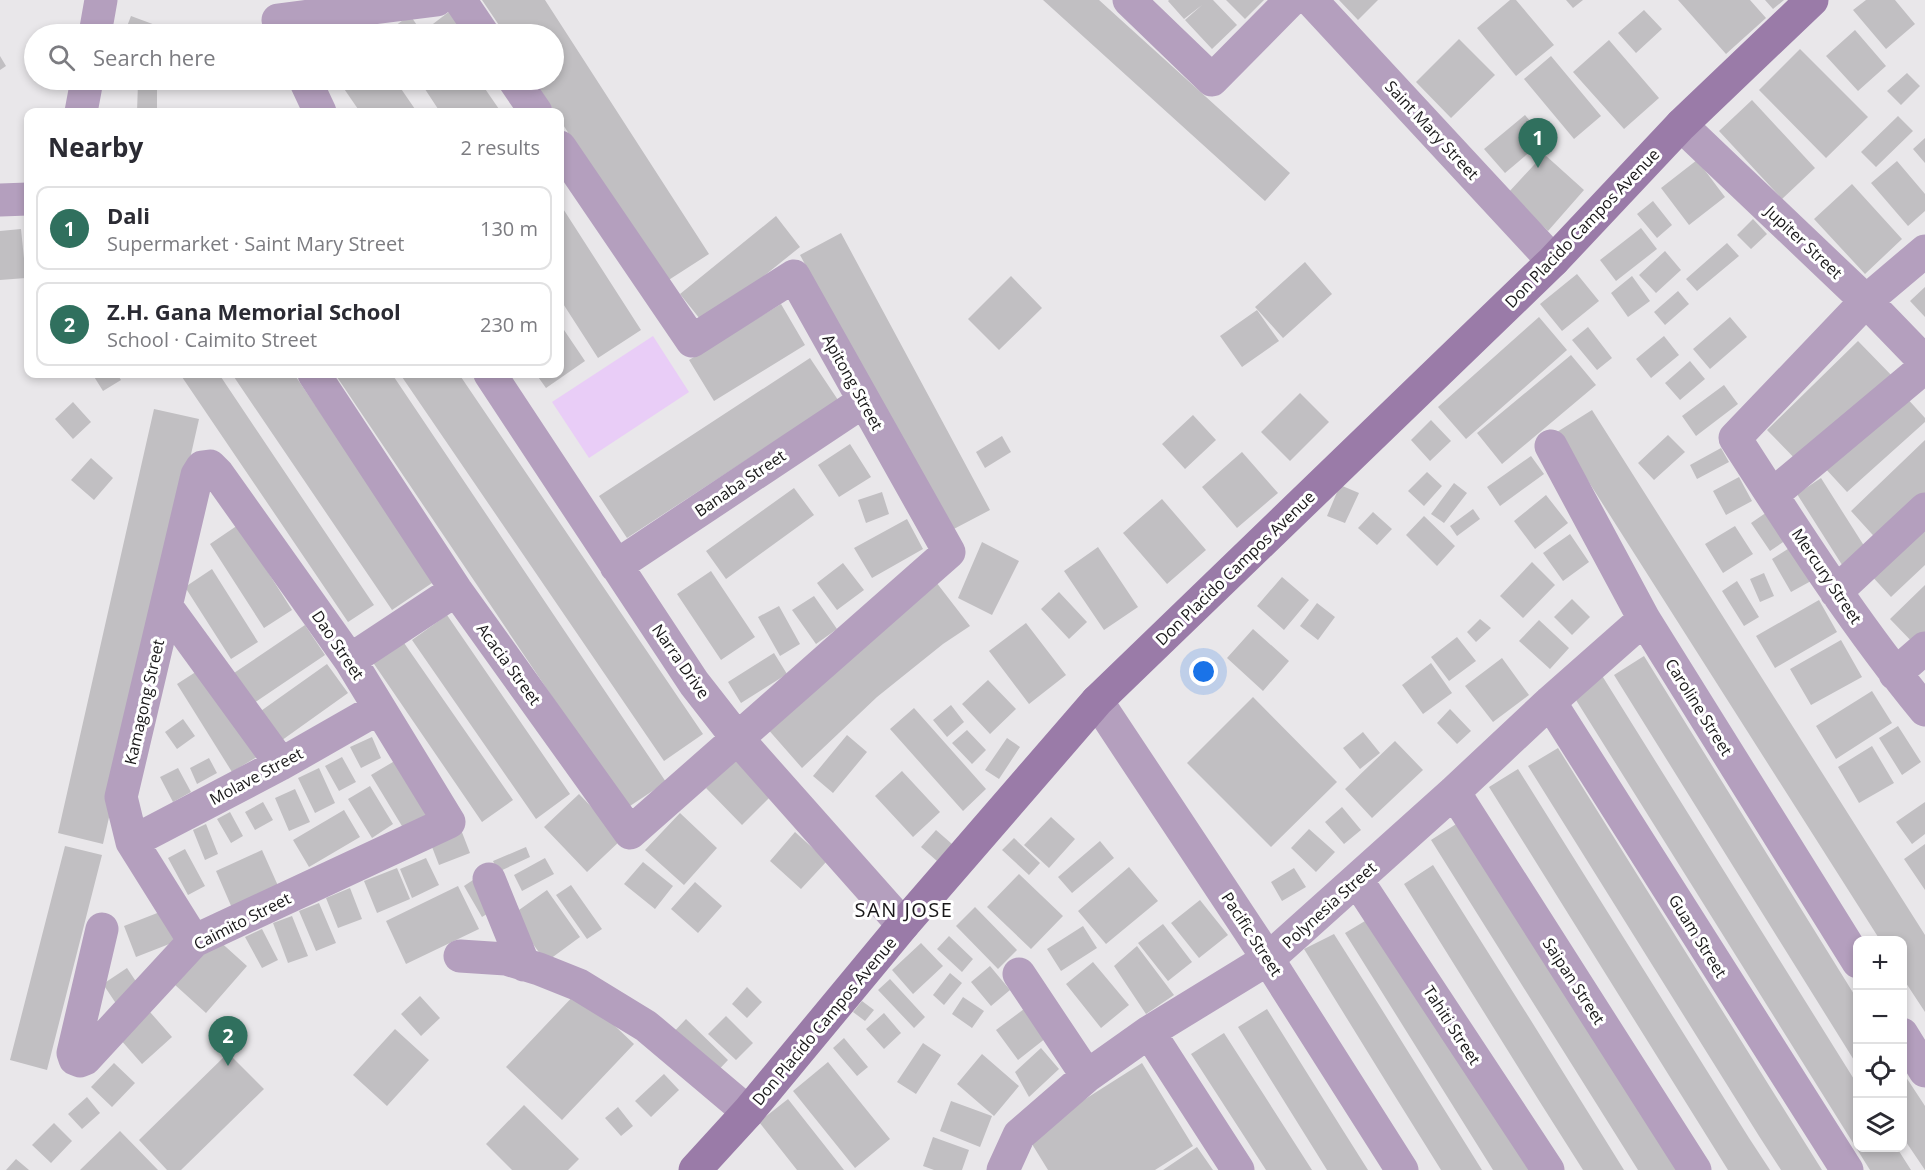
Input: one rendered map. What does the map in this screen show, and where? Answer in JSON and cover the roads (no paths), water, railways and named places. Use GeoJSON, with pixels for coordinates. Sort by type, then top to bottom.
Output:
{"type":"FeatureCollection","features":[{"type":"Feature","properties":{"kind":"main road","name":"Don Placido Campos Avenue"},"geometry":{"type":"LineString","coordinates":[[695,1170],[748,1112],[903,925],[1097,701],[1554,261],[1681,125],[1812,0]]}},
{"type":"Feature","properties":{"kind":"street"},"geometry":{"type":"LineString","coordinates":[[97,24],[101,0]]}},
{"type":"Feature","properties":{"kind":"street"},"geometry":{"type":"LineString","coordinates":[[299,24],[436,0]]}},
{"type":"Feature","properties":{"kind":"street"},"geometry":{"type":"LineString","coordinates":[[460,0],[476,24]]}},
{"type":"Feature","properties":{"kind":"street"},"geometry":{"type":"LineString","coordinates":[[1133,1],[1212,80],[1291,0]]}},
{"type":"Feature","properties":{"kind":"street","name":"Saint Mary Street"},"geometry":{"type":"LineString","coordinates":[[1311,0],[1554,261]]}},
{"type":"Feature","properties":{"kind":"street"},"geometry":{"type":"LineString","coordinates":[[82,108],[85,90]]}},
{"type":"Feature","properties":{"kind":"street"},"geometry":{"type":"LineString","coordinates":[[310,90],[318,108]]}},
{"type":"Feature","properties":{"kind":"street"},"geometry":{"type":"LineString","coordinates":[[521,90],[533,108]]}},
{"type":"Feature","properties":{"kind":"street","name":"Jupiter Street"},"geometry":{"type":"LineString","coordinates":[[1681,125],[1866,301],[1925,365]]}},
{"type":"Feature","properties":{"kind":"street","name":"Apitong Street"},"geometry":{"type":"LineString","coordinates":[[564,153],[692,341],[794,276],[949,552],[737,738]]}},
{"type":"Feature","properties":{"kind":"street"},"geometry":{"type":"LineString","coordinates":[[0,200],[24,199]]}},
{"type":"Feature","properties":{"kind":"street"},"geometry":{"type":"LineString","coordinates":[[1866,301],[1925,250]]}},
{"type":"Feature","properties":{"kind":"street","name":"Mercury Street"},"geometry":{"type":"LineString","coordinates":[[1866,301],[1735,438],[1836,592],[1895,674],[1925,710]]}},
{"type":"Feature","properties":{"kind":"street"},"geometry":{"type":"LineString","coordinates":[[1772,495],[1925,365]]}},
{"type":"Feature","properties":{"kind":"street","name":"Acacia Street"},"geometry":{"type":"LineString","coordinates":[[317,378],[456,590],[630,832],[737,738]]}},
{"type":"Feature","properties":{"kind":"street","name":"Narra Drive"},"geometry":{"type":"LineString","coordinates":[[493,378],[694,683],[737,738],[903,925]]}},
{"type":"Feature","properties":{"kind":"street","name":"Banaba Street"},"geometry":{"type":"LineString","coordinates":[[616,566],[864,401]]}},
{"type":"Feature","properties":{"kind":"street","name":"Caroline Street"},"geometry":{"type":"LineString","coordinates":[[1551,446],[1644,619],[1853,956]]}},
{"type":"Feature","properties":{"kind":"street","name":"Kamagong Street"},"geometry":{"type":"LineString","coordinates":[[194,941],[132,842],[121,797],[197,474],[202,467],[210,466],[218,474]]}},
{"type":"Feature","properties":{"kind":"street","name":"Dao Street"},"geometry":{"type":"LineString","coordinates":[[218,474],[350,660],[449,822]]}},
{"type":"Feature","properties":{"kind":"street"},"geometry":{"type":"LineString","coordinates":[[1836,592],[1925,509]]}},
{"type":"Feature","properties":{"kind":"street"},"geometry":{"type":"LineString","coordinates":[[350,660],[456,590]]}},
{"type":"Feature","properties":{"kind":"street"},"geometry":{"type":"LineString","coordinates":[[166,606],[280,764]]}},
{"type":"Feature","properties":{"kind":"street","name":"Polynesia Street"},"geometry":{"type":"LineString","coordinates":[[1002,1170],[1019,1135],[1087,1076],[1149,1032],[1268,959],[1644,619]]}},
{"type":"Feature","properties":{"kind":"street"},"geometry":{"type":"LineString","coordinates":[[1895,674],[1925,648]]}},
{"type":"Feature","properties":{"kind":"street","name":"Pacific Street"},"geometry":{"type":"LineString","coordinates":[[1097,701],[1268,959],[1402,1170]]}},
{"type":"Feature","properties":{"kind":"street","name":"Guam Street"},"geometry":{"type":"LineString","coordinates":[[1550,702],[1847,1170]]}},
{"type":"Feature","properties":{"kind":"street","name":"Molave Street"},"geometry":{"type":"LineString","coordinates":[[132,842],[280,764],[379,708]]}},
{"type":"Feature","properties":{"kind":"street","name":"Saipan Street"},"geometry":{"type":"LineString","coordinates":[[1454,792],[1695,1170]]}},
{"type":"Feature","properties":{"kind":"street","name":"Caimito Street"},"geometry":{"type":"LineString","coordinates":[[102,929],[73,1053],[75,1059],[80,1061],[85,1059],[194,941],[449,822]]}},
{"type":"Feature","properties":{"kind":"street"},"geometry":{"type":"LineString","coordinates":[[489,879],[524,965]]}},
{"type":"Feature","properties":{"kind":"street","name":"Tahiti Street"},"geometry":{"type":"LineString","coordinates":[[1357,880],[1548,1170]]}},
{"type":"Feature","properties":{"kind":"street"},"geometry":{"type":"LineString","coordinates":[[460,956],[506,959],[579,986],[646,1026],[748,1112]]}},
{"type":"Feature","properties":{"kind":"street"},"geometry":{"type":"LineString","coordinates":[[1018,974],[1087,1076]]}},
{"type":"Feature","properties":{"kind":"street"},"geometry":{"type":"LineString","coordinates":[[1149,1032],[1238,1170]]}},
{"type":"Feature","properties":{"kind":"street"},"geometry":{"type":"LineString","coordinates":[[1907,1042],[1925,1071]]}},
{"type":"Feature","properties":{"kind":"place","name":"Dali"},"geometry":{"type":"Point","coordinates":[1538,168]}},
{"type":"Feature","properties":{"kind":"place","name":"Z.H. Gana Memorial School"},"geometry":{"type":"Point","coordinates":[228,1066]}},
{"type":"Feature","properties":{"kind":"district","name":"SAN JOSE"},"geometry":{"type":"Point","coordinates":[904,910]}}]}
